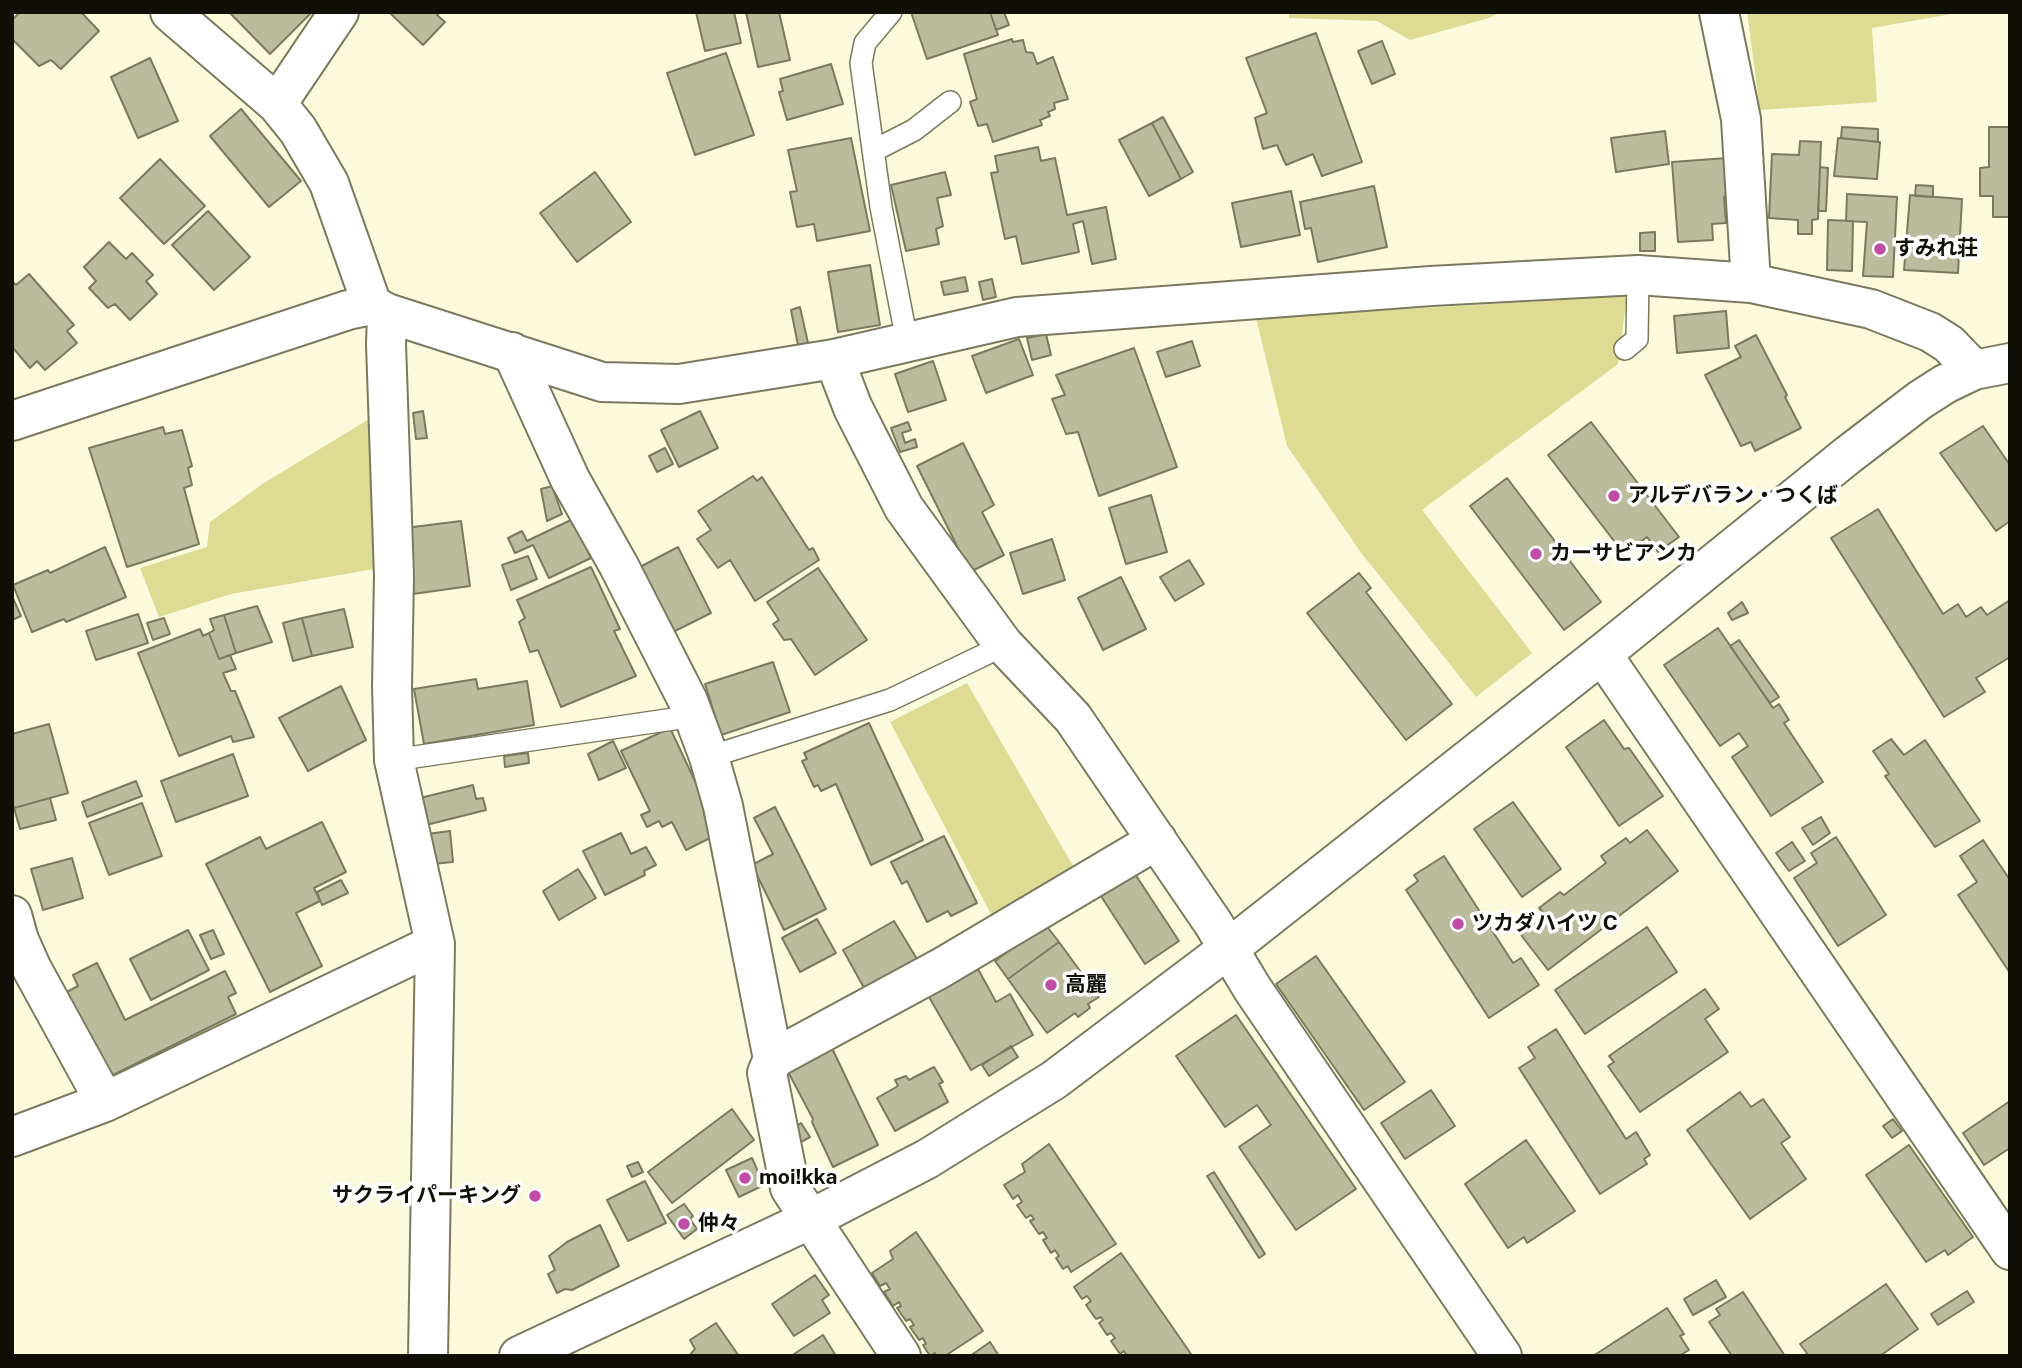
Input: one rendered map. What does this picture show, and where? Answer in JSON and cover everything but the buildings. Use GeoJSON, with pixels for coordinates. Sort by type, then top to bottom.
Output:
{"type":"FeatureCollection","features":[{"type":"Feature","properties":{"kind":"street"},"geometry":{"type":"LineString","coordinates":[[170,12],[277,104],[298,130],[329,183],[380,309],[386,344],[394,576],[394,760],[435,944],[428,1356]]}},
{"type":"Feature","properties":{"kind":"street"},"geometry":{"type":"LineString","coordinates":[[277,104],[339,12]]}},
{"type":"Feature","properties":{"kind":"street"},"geometry":{"type":"LineString","coordinates":[[1719,12],[1741,119],[1751,283]]}},
{"type":"Feature","properties":{"kind":"street"},"geometry":{"type":"LineString","coordinates":[[12,421],[348,310],[380,309],[602,382],[680,384],[834,359],[1017,317],[1417,287],[1638,275],[1751,283],[1871,309],[1930,332],[1992,367]]}},
{"type":"Feature","properties":{"kind":"street"},"geometry":{"type":"LineString","coordinates":[[512,352],[570,479],[619,566],[688,701],[709,757],[723,806],[773,1059],[767,1073],[790,1188],[901,1356]]}},
{"type":"Feature","properties":{"kind":"street"},"geometry":{"type":"LineString","coordinates":[[834,359],[853,408],[904,508],[1003,644],[1073,718],[1157,840],[1252,988],[1502,1356]]}},
{"type":"Feature","properties":{"kind":"street"},"geometry":{"type":"LineString","coordinates":[[519,1356],[809,1220],[927,1159],[1024,1100],[1127,1027],[1228,949],[1920,400],[1945,384],[1992,367]]}},
{"type":"Feature","properties":{"kind":"street"},"geometry":{"type":"LineString","coordinates":[[1602,654],[2010,1250]]}},
{"type":"Feature","properties":{"kind":"street"},"geometry":{"type":"LineString","coordinates":[[773,1059],[941,968],[1157,840]]}},
{"type":"Feature","properties":{"kind":"street"},"geometry":{"type":"LineString","coordinates":[[12,915],[27,958],[105,1102]]}},
{"type":"Feature","properties":{"kind":"street"},"geometry":{"type":"LineString","coordinates":[[12,1137],[105,1102],[435,944]]}},
{"type":"Feature","properties":{"kind":"lane"},"geometry":{"type":"LineString","coordinates":[[891,12],[865,43],[861,63],[873,151],[907,341]]}},
{"type":"Feature","properties":{"kind":"lane"},"geometry":{"type":"LineString","coordinates":[[873,151],[915,130],[950,102]]}},
{"type":"Feature","properties":{"kind":"lane"},"geometry":{"type":"LineString","coordinates":[[1625,349],[1637,339],[1638,275]]}},
{"type":"Feature","properties":{"kind":"lane"},"geometry":{"type":"LineString","coordinates":[[709,757],[890,699],[1003,644]]}},
{"type":"Feature","properties":{"kind":"lane"},"geometry":{"type":"LineString","coordinates":[[394,760],[694,716]]}},
{"type":"Feature","properties":{"kind":"shaded area"},"geometry":{"type":"Polygon","coordinates":[[[1289,12],[1501,12],[1489,18],[1410,40],[1377,21],[1289,18],[1289,12]]]}},
{"type":"Feature","properties":{"kind":"shaded area"},"geometry":{"type":"Polygon","coordinates":[[[1747,12],[1963,12],[1872,28],[1877,102],[1760,110],[1747,12]]]}},
{"type":"Feature","properties":{"kind":"shaded area"},"geometry":{"type":"Polygon","coordinates":[[[1627,296],[1618,364],[1422,510],[1532,653],[1476,697],[1362,554],[1287,446],[1256,318],[1627,296]]]}},
{"type":"Feature","properties":{"kind":"shaded area"},"geometry":{"type":"Polygon","coordinates":[[[374,416],[374,569],[231,594],[159,617],[140,568],[207,547],[210,522],[264,483],[374,416]]]}},
{"type":"Feature","properties":{"kind":"shaded area"},"geometry":{"type":"Polygon","coordinates":[[[967,683],[1076,871],[993,918],[890,722],[967,683]]]}},
{"type":"Feature","properties":{"kind":"place","name":"すみれ荘"},"geometry":{"type":"Point","coordinates":[1880,249]}},
{"type":"Feature","properties":{"kind":"place","name":"アルデバラン・つくば"},"geometry":{"type":"Point","coordinates":[1614,496]}},
{"type":"Feature","properties":{"kind":"place","name":"カーサビアンカ"},"geometry":{"type":"Point","coordinates":[1536,554]}},
{"type":"Feature","properties":{"kind":"place","name":"ツカダハイツ C"},"geometry":{"type":"Point","coordinates":[1458,924]}},
{"type":"Feature","properties":{"kind":"place","name":"高麗"},"geometry":{"type":"Point","coordinates":[1051,985]}},
{"type":"Feature","properties":{"kind":"place","name":"moi!kka"},"geometry":{"type":"Point","coordinates":[745,1178]}},
{"type":"Feature","properties":{"kind":"place","name":"サクライパーキング"},"geometry":{"type":"Point","coordinates":[535,1196]}},
{"type":"Feature","properties":{"kind":"place","name":"仲々"},"geometry":{"type":"Point","coordinates":[684,1224]}}]}
